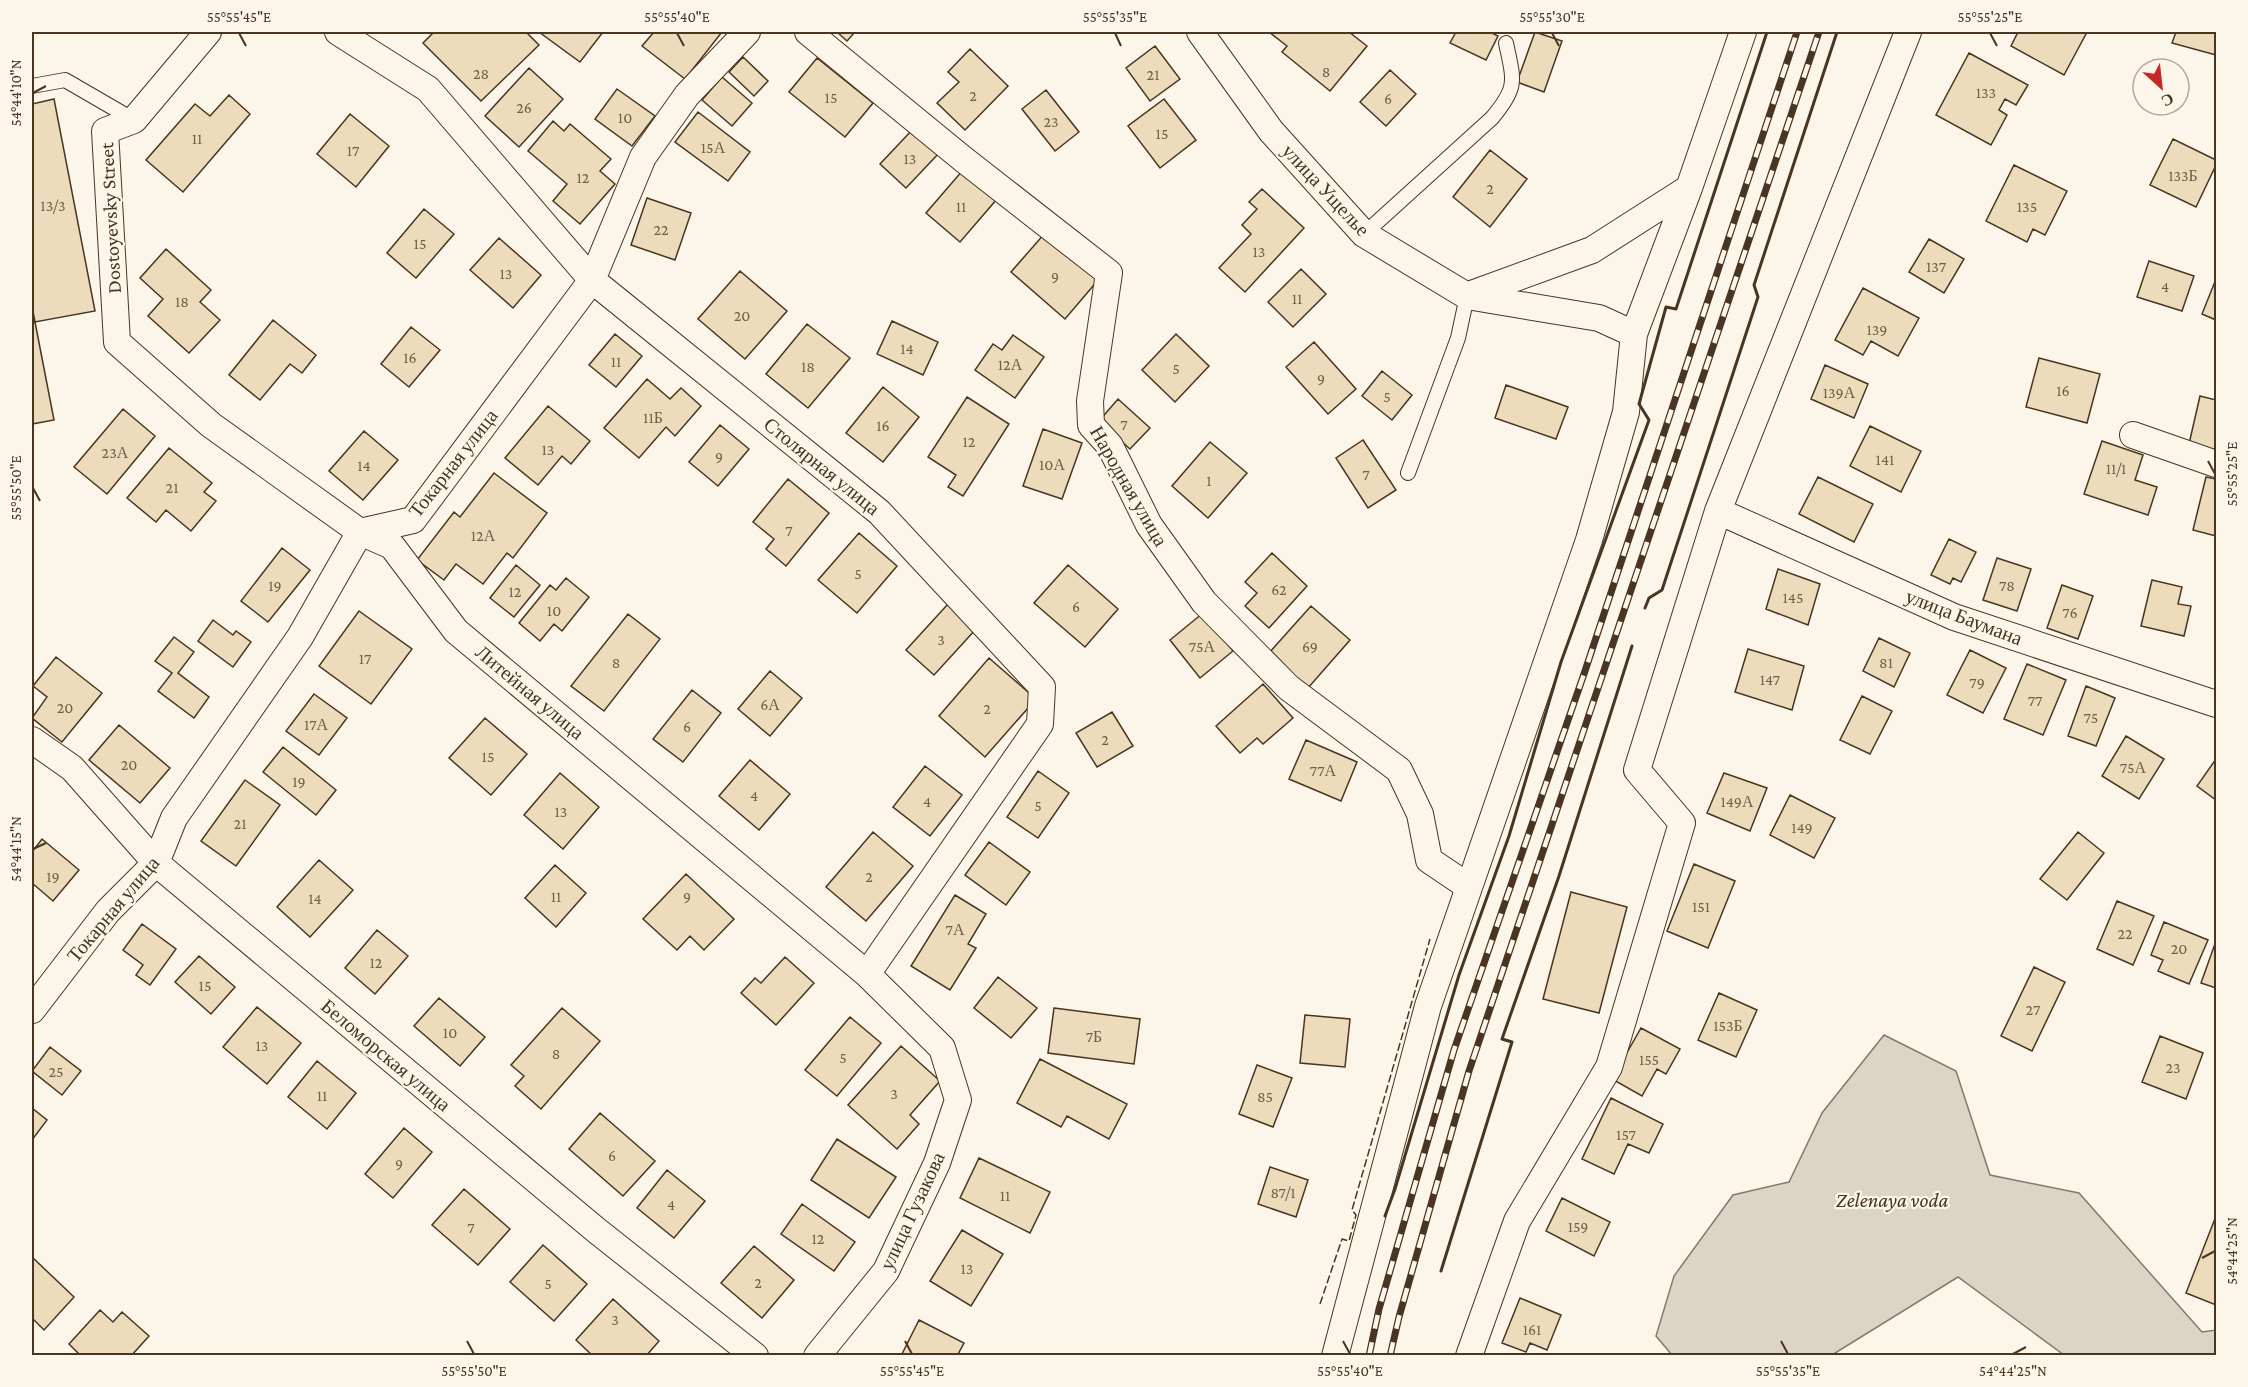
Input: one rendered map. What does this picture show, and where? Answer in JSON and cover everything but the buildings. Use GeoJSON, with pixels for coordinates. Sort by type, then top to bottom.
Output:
{"type":"FeatureCollection","features":[{"type":"Feature","properties":{"kind":"street","name":"Dostoyevsky Street"},"geometry":{"type":"LineString","coordinates":[[117,342],[105,131],[134,120],[208,32]]}},
{"type":"Feature","properties":{"kind":"street","name":"Столярная улица"},"geometry":{"type":"LineString","coordinates":[[338,32],[428,89],[592,280],[879,512],[1042,687],[1040,724],[867,974]]}},
{"type":"Feature","properties":{"kind":"street","name":"Токарная улица"},"geometry":{"type":"LineString","coordinates":[[32,1010],[108,911],[156,862],[174,818],[300,637],[360,532],[413,520],[592,280],[643,157],[687,96],[747,32]]}},
{"type":"Feature","properties":{"kind":"street","name":"Народная улица"},"geometry":{"type":"LineString","coordinates":[[808,32],[963,159],[1109,273],[1090,401],[1091,425],[1110,446],[1149,525],[1204,602],[1289,688],[1399,770],[1420,814],[1429,860],[1469,886]]}},
{"type":"Feature","properties":{"kind":"street","name":"улица Ущелье"},"geometry":{"type":"LineString","coordinates":[[1200,32],[1270,130],[1364,234],[1467,296],[1599,318],[1634,334]]}},
{"type":"Feature","properties":{"kind":"street"},"geometry":{"type":"LineString","coordinates":[[1335,1356],[1428,1006],[1589,540],[1626,412],[1634,334],[1689,188],[1743,32]]}},
{"type":"Feature","properties":{"kind":"street"},"geometry":{"type":"LineString","coordinates":[[1469,1356],[1517,1221],[1609,1067],[1682,823],[1637,770],[1718,511],[1908,32]]}},
{"type":"Feature","properties":{"kind":"street"},"geometry":{"type":"LineString","coordinates":[[1467,296],[1592,250],[1689,188]]}},
{"type":"Feature","properties":{"kind":"street","name":"Литейная улица"},"geometry":{"type":"LineString","coordinates":[[117,342],[211,425],[360,532],[392,546],[456,631],[867,974],[942,1048]]}},
{"type":"Feature","properties":{"kind":"street"},"geometry":{"type":"LineString","coordinates":[[2133,435],[2217,464]]}},
{"type":"Feature","properties":{"kind":"street","name":"улица Баумана"},"geometry":{"type":"LineString","coordinates":[[1718,511],[1954,617],[2217,704]]}},
{"type":"Feature","properties":{"kind":"street","name":"Беломорская улица"},"geometry":{"type":"LineString","coordinates":[[32,740],[72,768],[156,862],[596,1230],[755,1356]]}},
{"type":"Feature","properties":{"kind":"street","name":"улица Гузакова"},"geometry":{"type":"LineString","coordinates":[[817,1356],[886,1271],[937,1163],[958,1101],[942,1048]]}},
{"type":"Feature","properties":{"kind":"lane"},"geometry":{"type":"LineString","coordinates":[[1364,234],[1492,118],[1509,97],[1513,74],[1506,43]]}},
{"type":"Feature","properties":{"kind":"lane"},"geometry":{"type":"LineString","coordinates":[[32,86],[65,80],[134,120]]}},
{"type":"Feature","properties":{"kind":"lane"},"geometry":{"type":"LineString","coordinates":[[1408,473],[1458,338],[1467,296]]}},
{"type":"Feature","properties":{"kind":"water","name":"Zelenaya voda"},"geometry":{"type":"Polygon","coordinates":[[[1884,1035],[1956,1071],[1990,1175],[2079,1193],[2202,1332],[2216,1330],[2216,1355],[2064,1355],[1958,1277],[1832,1355],[1672,1355],[1656,1336],[1674,1276],[1733,1195],[1789,1182],[1822,1113],[1884,1035]]]}},
{"type":"Feature","properties":{"kind":"railway"},"geometry":{"type":"LineString","coordinates":[[1369,1356],[1379,1309],[1454,1050],[1585,671],[1797,32]]}},
{"type":"Feature","properties":{"kind":"railway"},"geometry":{"type":"LineString","coordinates":[[1390,1356],[1469,1071],[1819,32]]}},
{"type":"Feature","properties":{"kind":"fence"},"geometry":{"type":"LineString","coordinates":[[1320,1304],[1342,1239],[1349,1241],[1356,1215],[1352,1210],[1430,939]]}},
{"type":"Feature","properties":{"kind":"wall"},"geometry":{"type":"LineString","coordinates":[[1385,1216],[1459,975],[1509,836],[1561,662],[1649,420],[1639,404],[1666,307],[1676,309],[1767,32]]}},
{"type":"Feature","properties":{"kind":"wall"},"geometry":{"type":"LineString","coordinates":[[1645,608],[1649,598],[1662,590],[1758,297],[1754,285],[1837,32]]}},
{"type":"Feature","properties":{"kind":"wall"},"geometry":{"type":"LineString","coordinates":[[1441,1271],[1512,1042],[1502,1039],[1559,876],[1632,646]]}}]}
